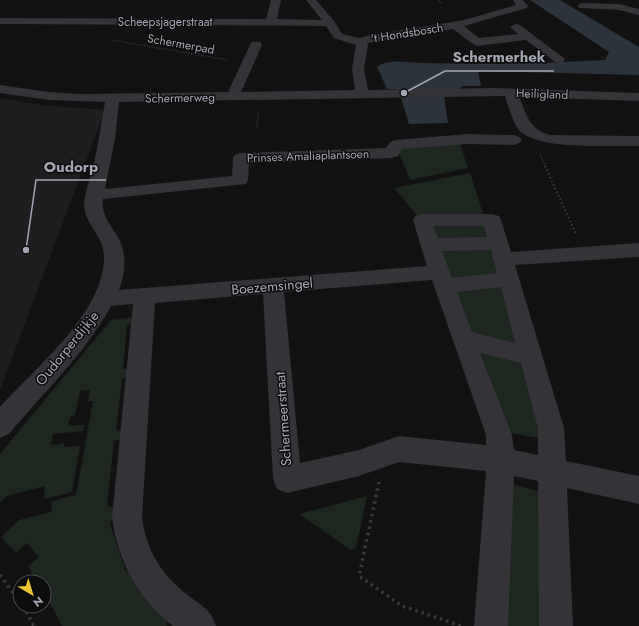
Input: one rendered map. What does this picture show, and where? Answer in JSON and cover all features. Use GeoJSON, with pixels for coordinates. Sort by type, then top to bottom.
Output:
{"type":"FeatureCollection","features":[{"type":"Feature","properties":{"kind":"street"},"geometry":{"type":"LineString","coordinates":[[270,22],[276,0]]}},
{"type":"Feature","properties":{"kind":"street"},"geometry":{"type":"LineString","coordinates":[[311,0],[340,38],[360,42],[362,45],[358,69],[362,94]]}},
{"type":"Feature","properties":{"kind":"street","name":"'t Hondsbosch"},"geometry":{"type":"LineString","coordinates":[[360,42],[366,39],[414,33],[455,25],[524,6],[518,0]]}},
{"type":"Feature","properties":{"kind":"street"},"geometry":{"type":"LineString","coordinates":[[583,6],[619,7],[639,12]]}},
{"type":"Feature","properties":{"kind":"street"},"geometry":{"type":"LineString","coordinates":[[497,13],[559,59]]}},
{"type":"Feature","properties":{"kind":"street","name":"Scheepsjagerstraat"},"geometry":{"type":"LineString","coordinates":[[0,21],[270,22],[327,19]]}},
{"type":"Feature","properties":{"kind":"street","name":"'t Hondsbosch"},"geometry":{"type":"LineString","coordinates":[[455,25],[477,42],[528,36]]}},
{"type":"Feature","properties":{"kind":"street"},"geometry":{"type":"LineString","coordinates":[[232,97],[249,64],[256,45]]}},
{"type":"Feature","properties":{"kind":"street","name":"Schermerweg"},"geometry":{"type":"LineString","coordinates":[[0,89],[49,96],[112,99],[362,94]]}},
{"type":"Feature","properties":{"kind":"street"},"geometry":{"type":"LineString","coordinates":[[510,93],[525,128],[538,137],[551,140],[639,141]]}},
{"type":"Feature","properties":{"kind":"street","name":"Heiligland"},"geometry":{"type":"LineString","coordinates":[[362,94],[510,93],[639,97]]}},
{"type":"Feature","properties":{"kind":"street","name":"Oudorperdijkje"},"geometry":{"type":"LineString","coordinates":[[0,426],[76,340],[98,311],[111,281],[114,267],[114,254],[110,239],[94,212],[95,195],[107,140],[112,99]]}},
{"type":"Feature","properties":{"kind":"street","name":"Prinses Amaliaplantsoen"},"geometry":{"type":"LineString","coordinates":[[95,195],[240,180],[241,158],[392,153],[396,145],[468,139],[514,140]]}},
{"type":"Feature","properties":{"kind":"street"},"geometry":{"type":"LineString","coordinates":[[491,626],[501,460],[499,435],[463,338],[437,277],[430,245],[422,220],[500,250],[530,258],[639,250]]}},
{"type":"Feature","properties":{"kind":"street"},"geometry":{"type":"LineString","coordinates":[[430,245],[500,250]]}},
{"type":"Feature","properties":{"kind":"street"},"geometry":{"type":"LineString","coordinates":[[500,250],[550,428],[556,626]]}},
{"type":"Feature","properties":{"kind":"street","name":"Boezemsingel"},"geometry":{"type":"LineString","coordinates":[[104,299],[273,286],[437,277],[500,250]]}},
{"type":"Feature","properties":{"kind":"street","name":"Schermeerstraat"},"geometry":{"type":"LineString","coordinates":[[273,286],[287,479],[359,463],[386,454]]}},
{"type":"Feature","properties":{"kind":"street"},"geometry":{"type":"LineString","coordinates":[[145,296],[127,518],[129,537],[146,574],[159,591],[199,626]]}},
{"type":"Feature","properties":{"kind":"street"},"geometry":{"type":"LineString","coordinates":[[463,338],[530,356]]}},
{"type":"Feature","properties":{"kind":"street"},"geometry":{"type":"LineString","coordinates":[[386,454],[399,449],[501,460],[639,490]]}},
{"type":"Feature","properties":{"kind":"path","name":"Schermerpad"},"geometry":{"type":"LineString","coordinates":[[112,40],[249,64]]}},
{"type":"Feature","properties":{"kind":"path"},"geometry":{"type":"LineString","coordinates":[[551,140],[536,144],[585,253]]}},
{"type":"Feature","properties":{"kind":"path"},"geometry":{"type":"LineString","coordinates":[[386,454],[359,576],[402,606],[462,626]]}},
{"type":"Feature","properties":{"kind":"path"},"geometry":{"type":"LineString","coordinates":[[0,575],[12,591]]}},
{"type":"Feature","properties":{"kind":"path"},"geometry":{"type":"LineString","coordinates":[[28,614],[34,626]]}},
{"type":"Feature","properties":{"kind":"shaded area"},"geometry":{"type":"Polygon","coordinates":[[[530,0],[560,0],[639,47],[639,75],[478,71],[481,86],[464,86],[458,89],[424,89],[426,97],[444,97],[448,123],[409,124],[401,97],[413,90],[387,89],[377,67],[382,64],[400,62],[492,64],[605,60],[609,52],[530,0]]]}},
{"type":"Feature","properties":{"kind":"shaded area"},"geometry":{"type":"Polygon","coordinates":[[[0,98],[40,105],[105,110],[0,390],[0,98]]]}},
{"type":"Feature","properties":{"kind":"shaded area"},"geometry":{"type":"Polygon","coordinates":[[[460,144],[468,168],[410,180],[397,148],[460,144]]]}},
{"type":"Feature","properties":{"kind":"shaded area"},"geometry":{"type":"Polygon","coordinates":[[[470,173],[493,244],[545,439],[504,432],[421,220],[394,188],[470,173]]]}},
{"type":"Feature","properties":{"kind":"shaded area"},"geometry":{"type":"Polygon","coordinates":[[[136,317],[134,322],[127,325],[123,369],[129,369],[129,376],[122,379],[116,429],[118,431],[123,430],[122,439],[114,441],[107,504],[109,507],[115,506],[118,517],[111,521],[110,524],[125,570],[128,572],[134,568],[171,617],[166,623],[167,626],[62,626],[52,607],[52,574],[32,574],[28,567],[39,557],[27,543],[16,553],[1,537],[19,520],[51,512],[52,501],[76,495],[93,401],[88,401],[90,390],[80,391],[75,415],[71,416],[68,426],[84,425],[83,431],[53,434],[51,445],[64,443],[64,447],[80,446],[72,492],[44,499],[45,486],[7,496],[0,502],[0,454],[111,320],[136,317]]]}},
{"type":"Feature","properties":{"kind":"shaded area"},"geometry":{"type":"Polygon","coordinates":[[[503,482],[546,493],[549,626],[498,626],[503,482]]]}},
{"type":"Feature","properties":{"kind":"shaded area"},"geometry":{"type":"Polygon","coordinates":[[[367,496],[356,548],[351,550],[299,514],[367,496]]]}},
{"type":"Feature","properties":{"kind":"place","name":"Schermerhek"},"geometry":{"type":"Point","coordinates":[404,93]}},
{"type":"Feature","properties":{"kind":"place","name":"Oudorp"},"geometry":{"type":"Point","coordinates":[26,250]}}]}
